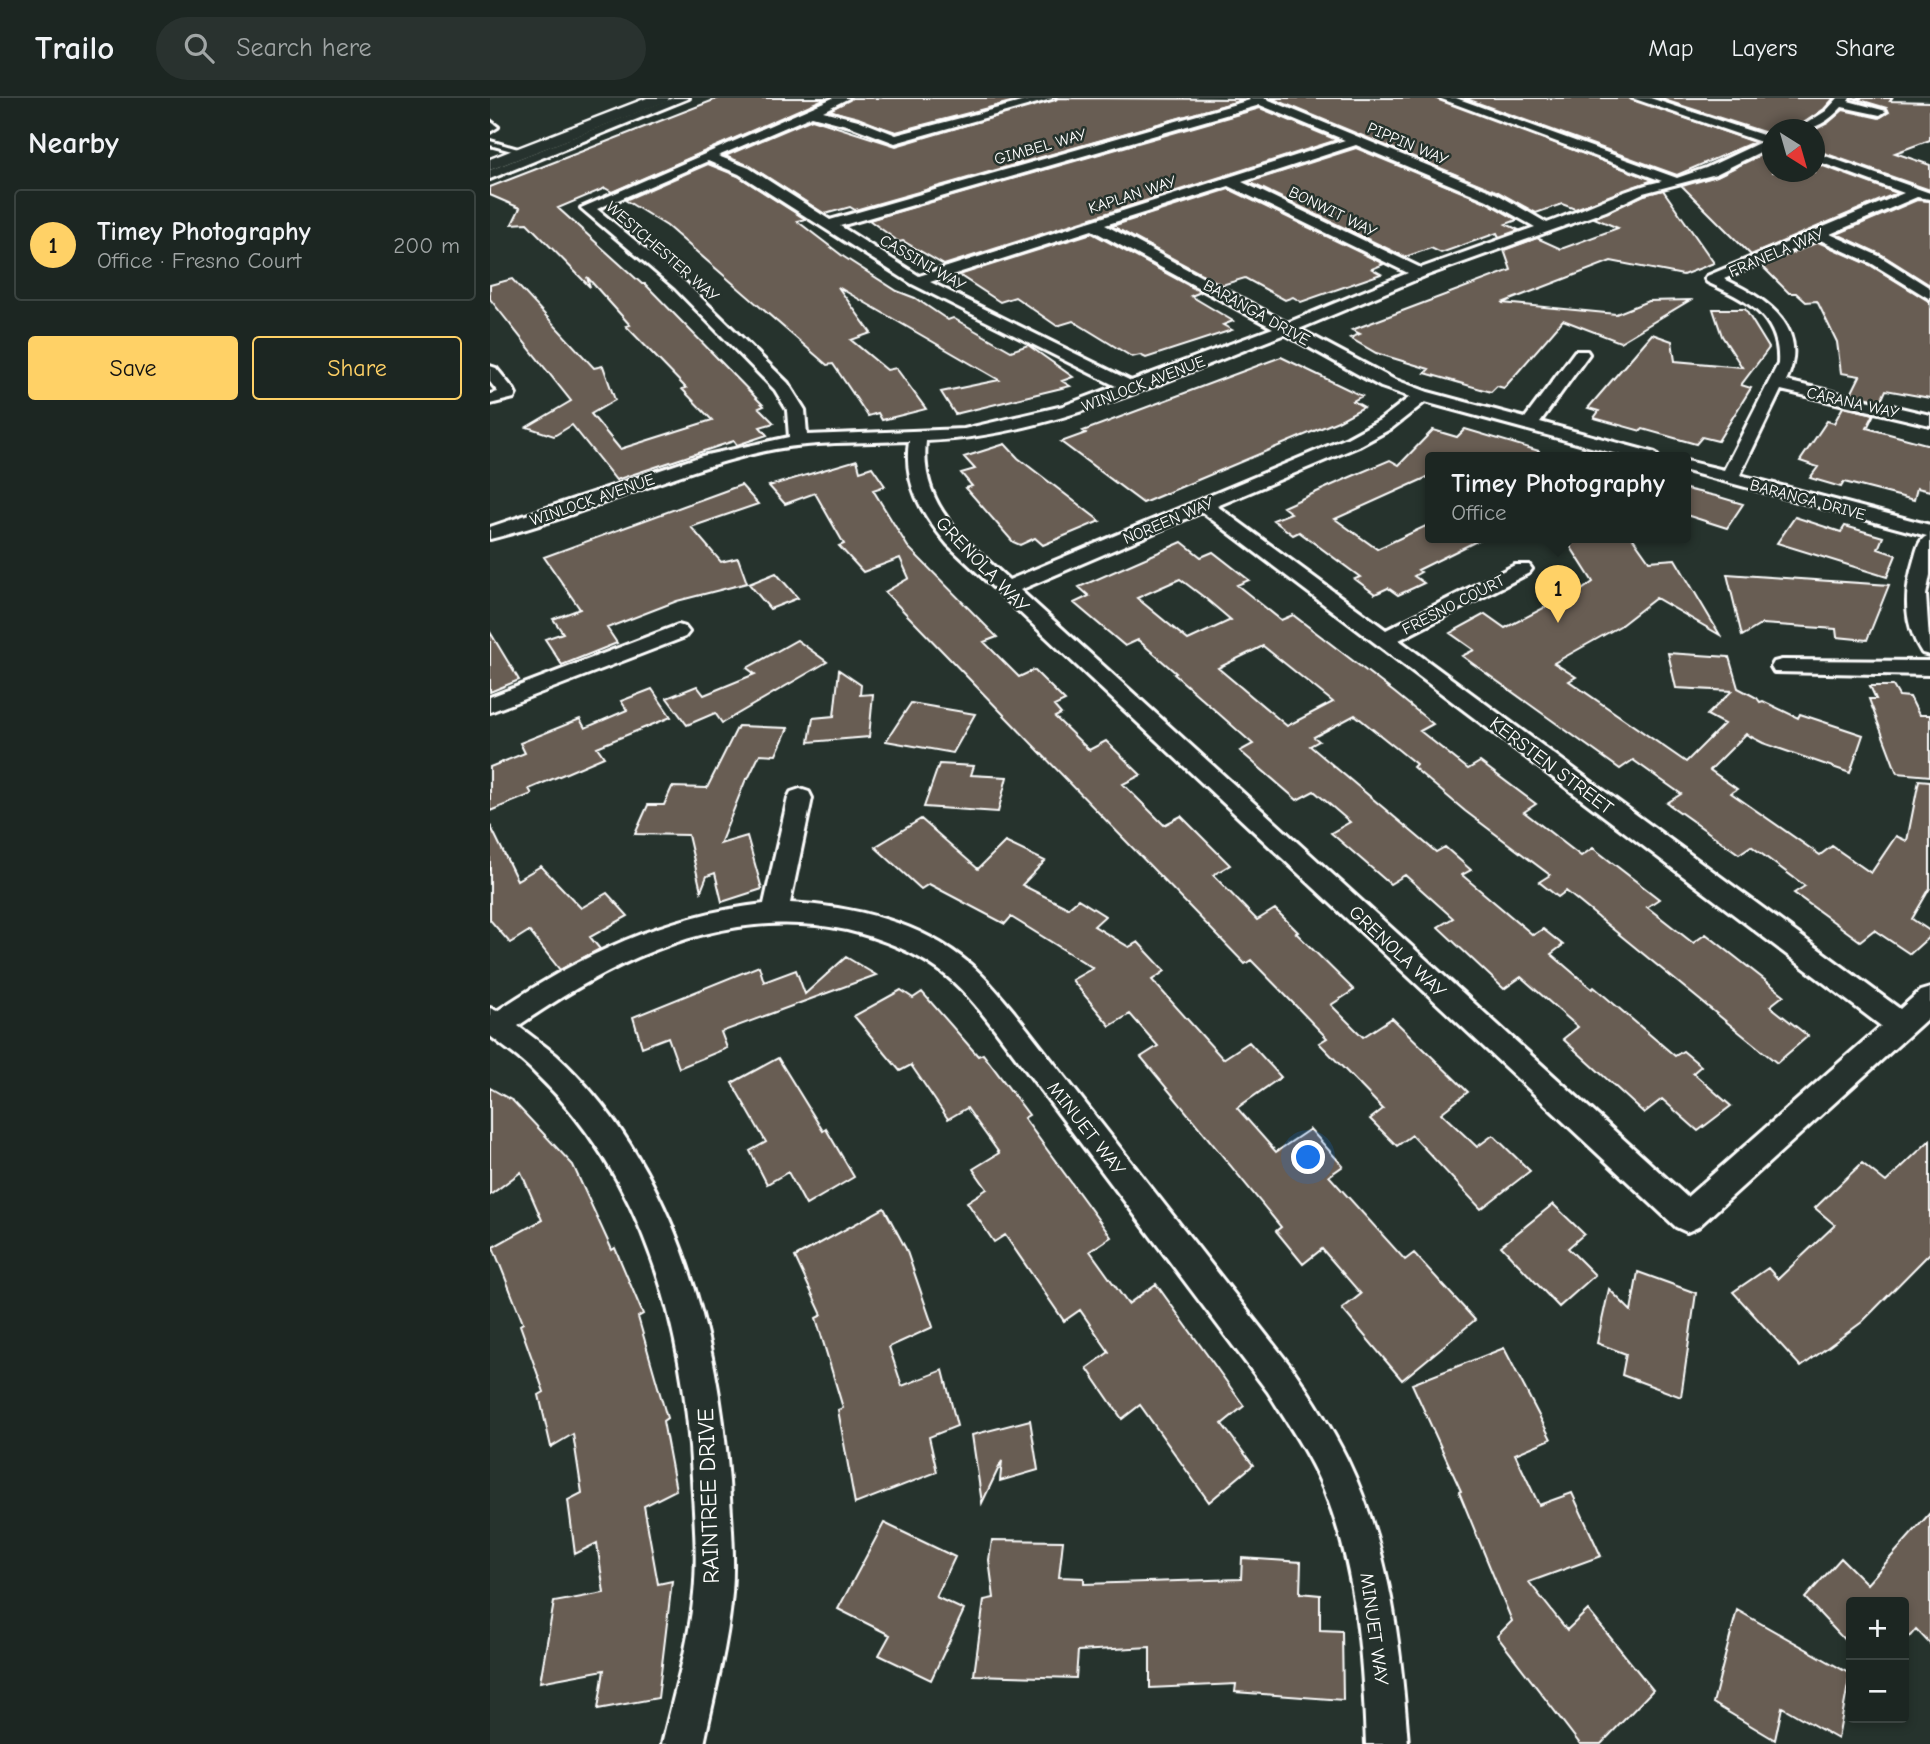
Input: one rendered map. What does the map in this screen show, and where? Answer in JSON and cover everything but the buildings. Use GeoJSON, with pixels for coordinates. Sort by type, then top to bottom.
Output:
{"type":"FeatureCollection","features":[{"type":"Feature","properties":{"kind":"main road"},"geometry":{"type":"LineString","coordinates":[[490,165],[502,149],[636,98]]}},
{"type":"Feature","properties":{"kind":"main road"},"geometry":{"type":"LineString","coordinates":[[502,149],[660,98]]}},
{"type":"Feature","properties":{"kind":"street"},"geometry":{"type":"LineString","coordinates":[[490,175],[683,98]]}},
{"type":"Feature","properties":{"kind":"street","name":"WESTCHESTER WAY"},"geometry":{"type":"LineString","coordinates":[[797,441],[799,429],[796,410],[782,387],[680,285],[587,208],[843,98]]}},
{"type":"Feature","properties":{"kind":"street"},"geometry":{"type":"LineString","coordinates":[[809,111],[854,123],[895,139],[1049,98]]}},
{"type":"Feature","properties":{"kind":"street"},"geometry":{"type":"LineString","coordinates":[[1445,98],[1677,182]]}},
{"type":"Feature","properties":{"kind":"street"},"geometry":{"type":"LineString","coordinates":[[1638,98],[1762,138]]}},
{"type":"Feature","properties":{"kind":"street","name":"PIPPIN WAY"},"geometry":{"type":"LineString","coordinates":[[1258,99],[1492,197],[1545,227]]}},
{"type":"Feature","properties":{"kind":"street","name":"GIMBEL WAY"},"geometry":{"type":"LineString","coordinates":[[828,225],[1258,99]]}},
{"type":"Feature","properties":{"kind":"street"},"geometry":{"type":"LineString","coordinates":[[1821,119],[1842,101],[1880,111]]}},
{"type":"Feature","properties":{"kind":"street","name":"KAPLAN WAY"},"geometry":{"type":"LineString","coordinates":[[917,281],[1356,141]]}},
{"type":"Feature","properties":{"kind":"street","name":"WINLOCK AVENUE"},"geometry":{"type":"LineString","coordinates":[[490,533],[708,460],[767,445],[797,441],[964,434],[1035,420],[1288,328],[1420,272],[1601,208],[1639,190],[1677,182],[1737,160],[1762,148]]}},
{"type":"Feature","properties":{"kind":"street","name":"CASSINI WAY"},"geometry":{"type":"LineString","coordinates":[[706,156],[744,171],[917,281],[1130,387]]}},
{"type":"Feature","properties":{"kind":"street"},"geometry":{"type":"LineString","coordinates":[[1825,160],[1923,195]]}},
{"type":"Feature","properties":{"kind":"street","name":"BONWIT WAY"},"geometry":{"type":"LineString","coordinates":[[1230,181],[1420,272]]}},
{"type":"Feature","properties":{"kind":"street","name":"FRANELA WAY"},"geometry":{"type":"LineString","coordinates":[[1728,478],[1786,364],[1788,352],[1782,329],[1774,318],[1755,302],[1713,279],[1818,234],[1923,195]]}},
{"type":"Feature","properties":{"kind":"street","name":"BARANGA DRIVE"},"geometry":{"type":"LineString","coordinates":[[1094,225],[1288,328],[1366,373],[1422,396],[1630,452]]}},
{"type":"Feature","properties":{"kind":"street"},"geometry":{"type":"LineString","coordinates":[[1818,234],[1877,260],[1930,294]]}},
{"type":"Feature","properties":{"kind":"street"},"geometry":{"type":"LineString","coordinates":[[1529,425],[1581,354]]}},
{"type":"Feature","properties":{"kind":"street"},"geometry":{"type":"LineString","coordinates":[[490,371],[508,394],[490,399]]}},
{"type":"Feature","properties":{"kind":"street","name":"CARANA WAY"},"geometry":{"type":"LineString","coordinates":[[1776,384],[1930,420]]}},
{"type":"Feature","properties":{"kind":"street","name":"NOREEN WAY"},"geometry":{"type":"LineString","coordinates":[[1004,589],[1332,452],[1386,424],[1422,396]]}},
{"type":"Feature","properties":{"kind":"street","name":"GRENOLA WAY"},"geometry":{"type":"LineString","coordinates":[[918,438],[915,471],[919,489],[940,524],[1004,589],[1686,1217],[1930,999]]}},
{"type":"Feature","properties":{"kind":"street","name":"BARANGA DRIVE"},"geometry":{"type":"LineString","coordinates":[[1691,468],[1930,531]]}},
{"type":"Feature","properties":{"kind":"street","name":"KERSTEN STREET"},"geometry":{"type":"LineString","coordinates":[[1204,505],[1901,1025]]}},
{"type":"Feature","properties":{"kind":"street"},"geometry":{"type":"LineString","coordinates":[[1930,541],[1914,600],[1917,622],[1930,648]]}},
{"type":"Feature","properties":{"kind":"street","name":"FRESNO COURT"},"geometry":{"type":"LineString","coordinates":[[1384,639],[1522,569]]}},
{"type":"Feature","properties":{"kind":"street"},"geometry":{"type":"LineString","coordinates":[[490,705],[678,632]]}},
{"type":"Feature","properties":{"kind":"street"},"geometry":{"type":"LineString","coordinates":[[1782,667],[1930,668]]}},
{"type":"Feature","properties":{"kind":"street"},"geometry":{"type":"LineString","coordinates":[[775,912],[800,798]]}},
{"type":"Feature","properties":{"kind":"street","name":"MINUET WAY"},"geometry":{"type":"LineString","coordinates":[[494,1023],[585,968],[655,937],[702,922],[744,914],[813,913],[852,920],[889,932],[941,958],[970,980],[1004,1020],[1280,1380],[1313,1430],[1341,1487],[1363,1552],[1378,1622],[1387,1744]]}},
{"type":"Feature","properties":{"kind":"street","name":"RAINTREE DRIVE"},"geometry":{"type":"LineString","coordinates":[[494,1023],[562,1080],[606,1133],[632,1174],[658,1230],[682,1294],[702,1383],[711,1451],[714,1562],[701,1667],[683,1744]]}},
{"type":"Feature","properties":{"kind":"lane"},"geometry":{"type":"LineString","coordinates":[[490,123],[495,127],[490,130]]}},
{"type":"Feature","properties":{"kind":"place","name":"Timey Photography"},"geometry":{"type":"Point","coordinates":[1558,623]}}]}
